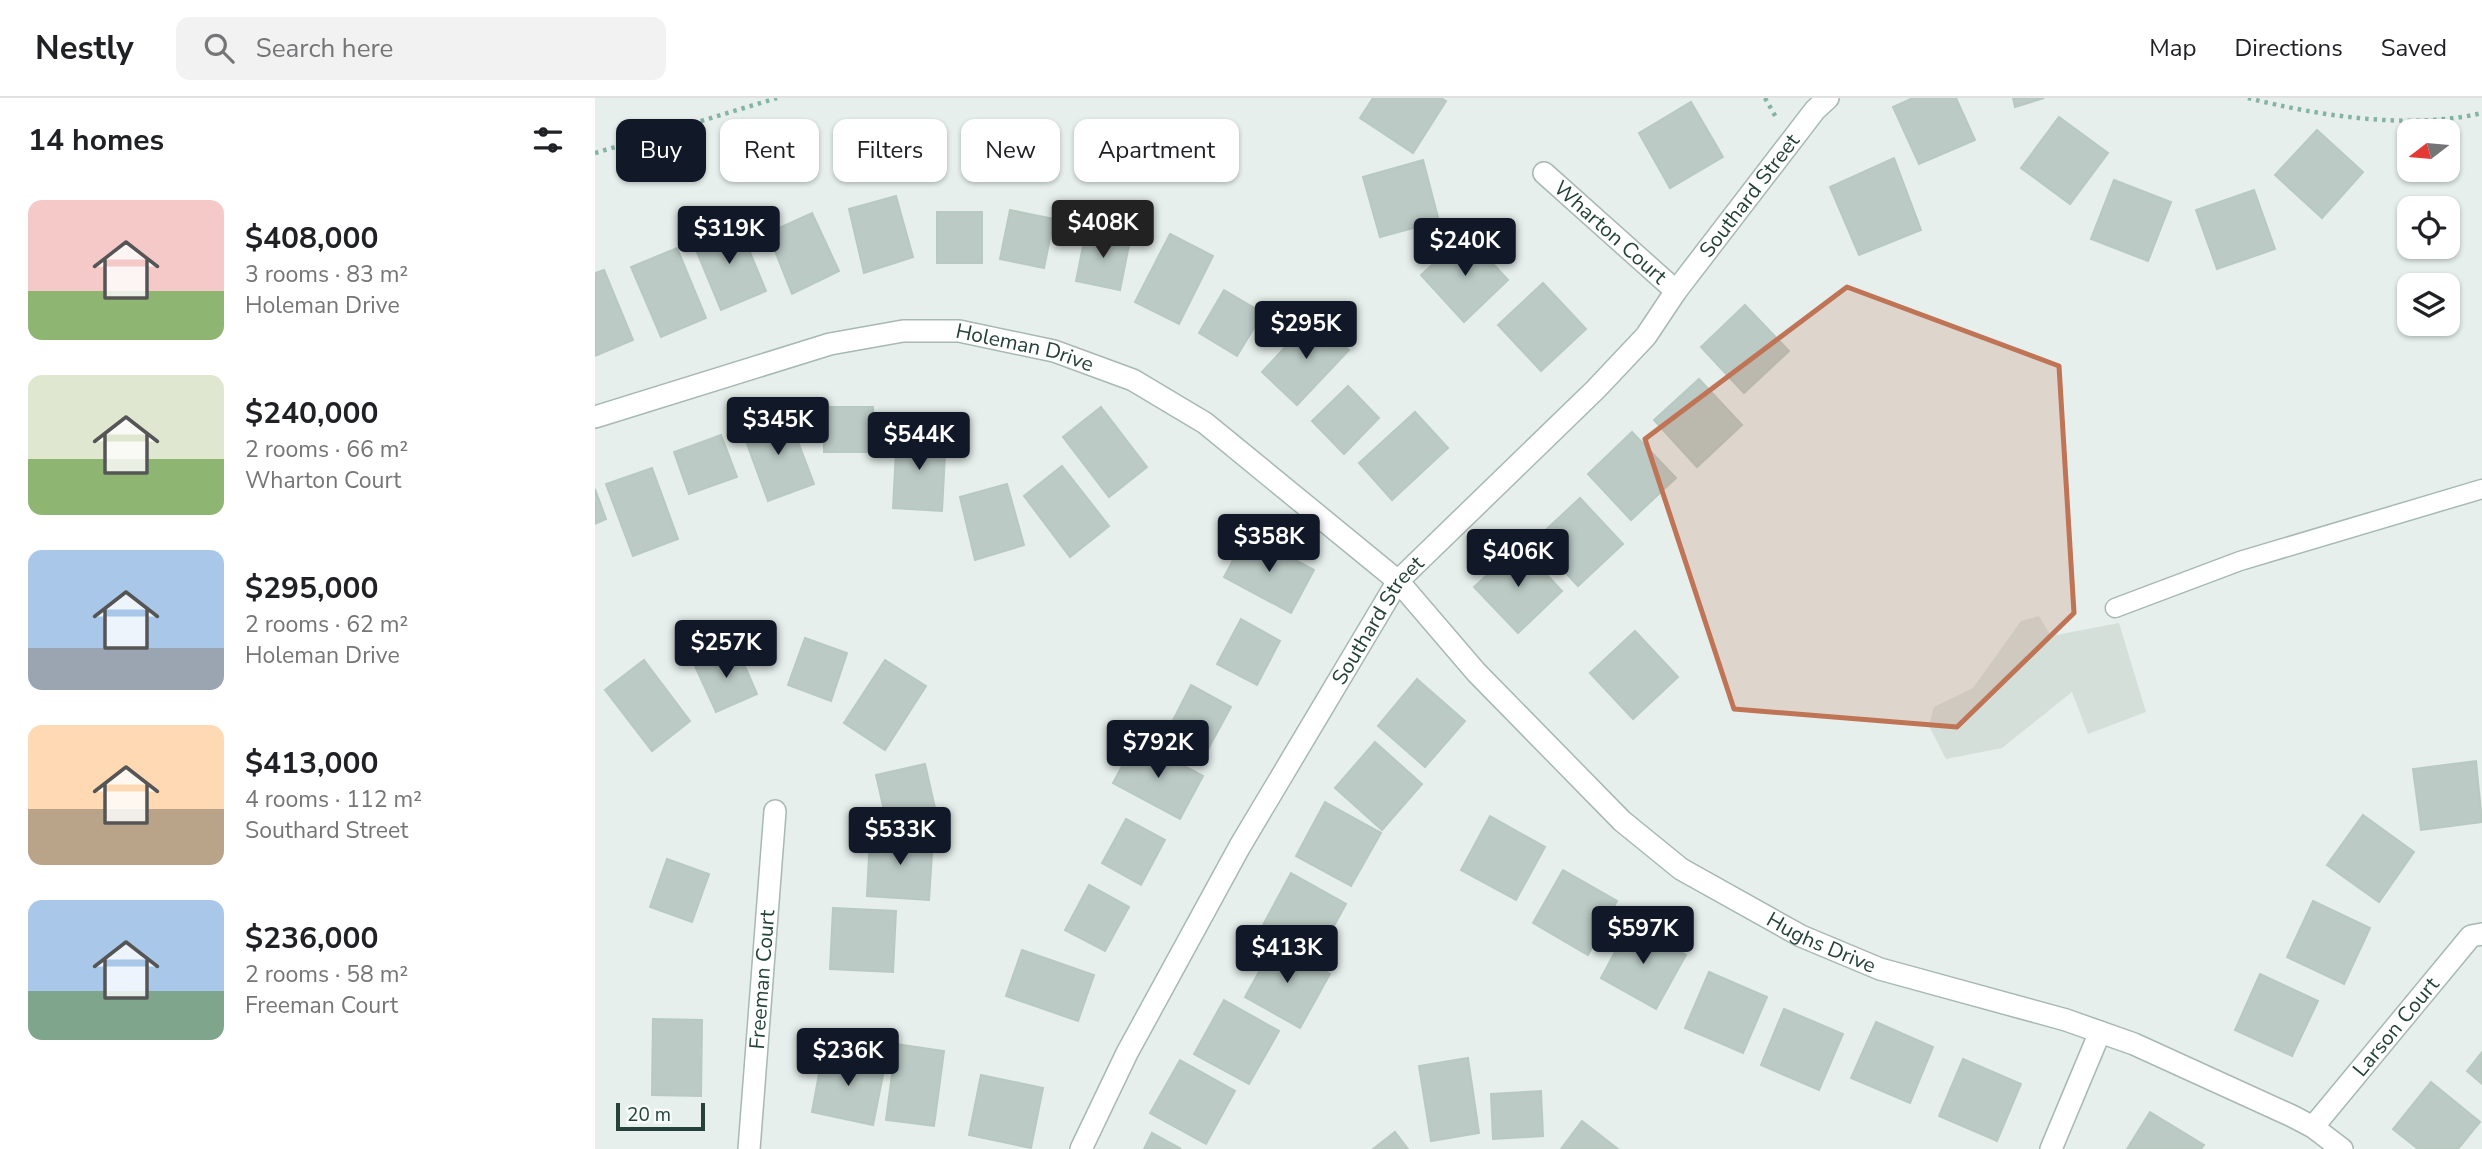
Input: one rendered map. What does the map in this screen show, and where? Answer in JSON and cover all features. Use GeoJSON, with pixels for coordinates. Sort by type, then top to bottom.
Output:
{"type":"FeatureCollection","features":[{"type":"Feature","properties":{"kind":"street","name":"Southard Street"},"geometry":{"type":"LineString","coordinates":[[1081,1149],[1127,1053],[1240,846],[1398,580],[1646,336],[1676,291],[1815,110],[1828,98]]}},
{"type":"Feature","properties":{"kind":"street","name":"Wharton Court"},"geometry":{"type":"LineString","coordinates":[[1544,173],[1676,291]]}},
{"type":"Feature","properties":{"kind":"street","name":"Holeman Drive"},"geometry":{"type":"LineString","coordinates":[[595,417],[830,344],[903,331],[959,331],[1019,343],[1054,351],[1133,380],[1205,423],[1398,580]]}},
{"type":"Feature","properties":{"kind":"street","name":"Hughs Drive"},"geometry":{"type":"LineString","coordinates":[[1398,580],[1476,672],[1622,821],[1681,869],[1801,936],[1880,969],[2066,1020],[2134,1044],[2313,1127],[2341,1149]]}},
{"type":"Feature","properties":{"kind":"street","name":"Freeman Court"},"geometry":{"type":"LineString","coordinates":[[749,1149],[775,811]]}},
{"type":"Feature","properties":{"kind":"street","name":"Larson Court"},"geometry":{"type":"LineString","coordinates":[[2313,1127],[2471,936],[2482,934]]}},
{"type":"Feature","properties":{"kind":"street"},"geometry":{"type":"LineString","coordinates":[[2050,1149],[2100,1032]]}},
{"type":"Feature","properties":{"kind":"lane"},"geometry":{"type":"LineString","coordinates":[[2115,608],[2240,561],[2482,489]]}},
{"type":"Feature","properties":{"kind":"path"},"geometry":{"type":"LineString","coordinates":[[595,153],[777,98]]}},
{"type":"Feature","properties":{"kind":"path"},"geometry":{"type":"LineString","coordinates":[[2248,98],[2337,115],[2395,121],[2482,113]]}},
{"type":"Feature","properties":{"kind":"highlighted area"},"geometry":{"type":"Polygon","coordinates":[[[1847,287],[2059,366],[2074,613],[1957,727],[1734,709],[1645,439],[1847,287]]]}},
{"type":"Feature","properties":{"kind":"shaded area"},"geometry":{"type":"Polygon","coordinates":[[[2039,616],[2051,636],[2119,623],[2146,712],[2088,734],[2072,692],[2002,748],[1946,759],[1929,726],[1934,707],[1973,688],[2021,621],[2039,616]]]}},
{"type":"Feature","properties":{"kind":"building"},"geometry":{"type":"Polygon","coordinates":[[[1373,98],[1441,98],[1446,101],[1413,153],[1360,118],[1373,98]]]}},
{"type":"Feature","properties":{"kind":"building"},"geometry":{"type":"Polygon","coordinates":[[[1913,98],[1956,98],[1975,140],[1919,164],[1893,107],[1913,98]]]}},
{"type":"Feature","properties":{"kind":"building"},"geometry":{"type":"Polygon","coordinates":[[[2013,98],[2044,98],[2015,107],[2013,98]]]}},
{"type":"Feature","properties":{"kind":"building"},"geometry":{"type":"Polygon","coordinates":[[[1691,102],[1723,157],[1670,188],[1639,133],[1691,102]]]}},
{"type":"Feature","properties":{"kind":"building"},"geometry":{"type":"Polygon","coordinates":[[[2059,117],[2108,153],[2070,204],[2021,168],[2059,117]]]}},
{"type":"Feature","properties":{"kind":"building"},"geometry":{"type":"Polygon","coordinates":[[[2317,130],[2363,172],[2322,218],[2275,175],[2317,130]]]}},
{"type":"Feature","properties":{"kind":"building"},"geometry":{"type":"Polygon","coordinates":[[[1894,158],[1921,230],[1859,255],[1830,187],[1894,158]]]}},
{"type":"Feature","properties":{"kind":"building"},"geometry":{"type":"Polygon","coordinates":[[[1423,160],[1439,221],[1380,237],[1363,177],[1423,160]]]}},
{"type":"Feature","properties":{"kind":"building"},"geometry":{"type":"Polygon","coordinates":[[[2114,180],[2171,202],[2148,261],[2091,239],[2114,180]]]}},
{"type":"Feature","properties":{"kind":"building"},"geometry":{"type":"Polygon","coordinates":[[[2254,190],[2275,249],[2217,269],[2196,210],[2254,190]]]}},
{"type":"Feature","properties":{"kind":"building"},"geometry":{"type":"Polygon","coordinates":[[[896,196],[913,257],[864,273],[849,209],[896,196]]]}},
{"type":"Feature","properties":{"kind":"building"},"geometry":{"type":"Polygon","coordinates":[[[1010,210],[1054,219],[1044,268],[1000,259],[1010,210]]]}},
{"type":"Feature","properties":{"kind":"building"},"geometry":{"type":"Polygon","coordinates":[[[937,212],[982,212],[982,263],[937,263],[937,212]]]}},
{"type":"Feature","properties":{"kind":"building"},"geometry":{"type":"Polygon","coordinates":[[[812,213],[839,271],[792,294],[768,233],[812,213]]]}},
{"type":"Feature","properties":{"kind":"building"},"geometry":{"type":"Polygon","coordinates":[[[737,221],[766,291],[721,310],[692,240],[737,221]]]}},
{"type":"Feature","properties":{"kind":"building"},"geometry":{"type":"Polygon","coordinates":[[[1086,231],[1130,240],[1120,290],[1076,281],[1086,231]]]}},
{"type":"Feature","properties":{"kind":"building"},"geometry":{"type":"Polygon","coordinates":[[[1170,234],[1213,256],[1179,324],[1135,302],[1170,234]]]}},
{"type":"Feature","properties":{"kind":"building"},"geometry":{"type":"Polygon","coordinates":[[[1466,234],[1508,280],[1464,322],[1421,275],[1466,234]]]}},
{"type":"Feature","properties":{"kind":"building"},"geometry":{"type":"Polygon","coordinates":[[[677,248],[706,318],[661,337],[631,267],[677,248]]]}},
{"type":"Feature","properties":{"kind":"building"},"geometry":{"type":"Polygon","coordinates":[[[604,270],[633,340],[595,356],[595,273],[604,270]]]}},
{"type":"Feature","properties":{"kind":"building"},"geometry":{"type":"Polygon","coordinates":[[[1543,283],[1586,329],[1541,371],[1498,325],[1543,283]]]}},
{"type":"Feature","properties":{"kind":"building"},"geometry":{"type":"Polygon","coordinates":[[[1224,290],[1263,313],[1237,356],[1199,333],[1224,290]]]}},
{"type":"Feature","properties":{"kind":"building"},"geometry":{"type":"Polygon","coordinates":[[[1745,305],[1789,351],[1744,393],[1701,347],[1745,305]]]}},
{"type":"Feature","properties":{"kind":"building"},"geometry":{"type":"Polygon","coordinates":[[[1314,316],[1349,350],[1297,405],[1262,372],[1314,316]]]}},
{"type":"Feature","properties":{"kind":"building"},"geometry":{"type":"Polygon","coordinates":[[[1699,379],[1742,425],[1697,467],[1654,420],[1699,379]]]}},
{"type":"Feature","properties":{"kind":"building"},"geometry":{"type":"Polygon","coordinates":[[[1348,386],[1379,418],[1344,454],[1312,421],[1348,386]]]}},
{"type":"Feature","properties":{"kind":"building"},"geometry":{"type":"Polygon","coordinates":[[[823,407],[873,407],[874,452],[824,452],[823,407]]]}},
{"type":"Feature","properties":{"kind":"building"},"geometry":{"type":"Polygon","coordinates":[[[1101,407],[1147,467],[1109,497],[1063,437],[1101,407]]]}},
{"type":"Feature","properties":{"kind":"building"},"geometry":{"type":"Polygon","coordinates":[[[1415,412],[1448,448],[1392,500],[1359,463],[1415,412]]]}},
{"type":"Feature","properties":{"kind":"building"},"geometry":{"type":"Polygon","coordinates":[[[787,413],[814,484],[768,501],[742,430],[787,413]]]}},
{"type":"Feature","properties":{"kind":"building"},"geometry":{"type":"Polygon","coordinates":[[[897,432],[946,435],[942,511],[893,508],[897,432]]]}},
{"type":"Feature","properties":{"kind":"building"},"geometry":{"type":"Polygon","coordinates":[[[1632,432],[1676,478],[1631,520],[1588,474],[1632,432]]]}},
{"type":"Feature","properties":{"kind":"building"},"geometry":{"type":"Polygon","coordinates":[[[721,435],[737,477],[689,494],[674,452],[721,435]]]}},
{"type":"Feature","properties":{"kind":"building"},"geometry":{"type":"Polygon","coordinates":[[[1062,466],[1109,526],[1070,557],[1024,496],[1062,466]]]}},
{"type":"Feature","properties":{"kind":"building"},"geometry":{"type":"Polygon","coordinates":[[[652,468],[678,539],[633,556],[606,484],[652,468]]]}},
{"type":"Feature","properties":{"kind":"building"},"geometry":{"type":"Polygon","coordinates":[[[1007,484],[1024,545],[975,560],[960,497],[1007,484]]]}},
{"type":"Feature","properties":{"kind":"building"},"geometry":{"type":"Polygon","coordinates":[[[595,489],[606,519],[595,524],[595,489]]]}},
{"type":"Feature","properties":{"kind":"building"},"geometry":{"type":"Polygon","coordinates":[[[1580,498],[1623,544],[1578,586],[1535,540],[1580,498]]]}},
{"type":"Feature","properties":{"kind":"building"},"geometry":{"type":"Polygon","coordinates":[[[1247,534],[1314,570],[1291,613],[1224,577],[1247,534]]]}},
{"type":"Feature","properties":{"kind":"building"},"geometry":{"type":"Polygon","coordinates":[[[1519,545],[1562,591],[1518,633],[1474,587],[1519,545]]]}},
{"type":"Feature","properties":{"kind":"building"},"geometry":{"type":"Polygon","coordinates":[[[1241,619],[1280,641],[1257,685],[1217,664],[1241,619]]]}},
{"type":"Feature","properties":{"kind":"building"},"geometry":{"type":"Polygon","coordinates":[[[1635,631],[1678,677],[1633,719],[1590,673],[1635,631]]]}},
{"type":"Feature","properties":{"kind":"building"},"geometry":{"type":"Polygon","coordinates":[[[805,638],[847,653],[831,701],[788,685],[805,638]]]}},
{"type":"Feature","properties":{"kind":"building"},"geometry":{"type":"Polygon","coordinates":[[[737,648],[757,694],[716,712],[695,666],[737,648]]]}},
{"type":"Feature","properties":{"kind":"building"},"geometry":{"type":"Polygon","coordinates":[[[644,660],[690,721],[652,751],[605,690],[644,660]]]}},
{"type":"Feature","properties":{"kind":"building"},"geometry":{"type":"Polygon","coordinates":[[[885,660],[926,686],[885,750],[844,723],[885,660]]]}},
{"type":"Feature","properties":{"kind":"building"},"geometry":{"type":"Polygon","coordinates":[[[1417,679],[1465,721],[1425,767],[1378,726],[1417,679]]]}},
{"type":"Feature","properties":{"kind":"building"},"geometry":{"type":"Polygon","coordinates":[[[1191,685],[1231,707],[1207,751],[1168,730],[1191,685]]]}},
{"type":"Feature","properties":{"kind":"building"},"geometry":{"type":"Polygon","coordinates":[[[1136,740],[1203,776],[1180,819],[1113,783],[1136,740]]]}},
{"type":"Feature","properties":{"kind":"building"},"geometry":{"type":"Polygon","coordinates":[[[1375,742],[1422,784],[1382,830],[1335,788],[1375,742]]]}},
{"type":"Feature","properties":{"kind":"building"},"geometry":{"type":"Polygon","coordinates":[[[2476,761],[2482,822],[2421,830],[2413,769],[2476,761]]]}},
{"type":"Feature","properties":{"kind":"building"},"geometry":{"type":"Polygon","coordinates":[[[925,764],[935,808],[886,819],[876,775],[925,764]]]}},
{"type":"Feature","properties":{"kind":"building"},"geometry":{"type":"Polygon","coordinates":[[[1325,802],[1381,833],[1351,886],[1296,856],[1325,802]]]}},
{"type":"Feature","properties":{"kind":"building"},"geometry":{"type":"Polygon","coordinates":[[[2363,815],[2414,852],[2379,902],[2327,865],[2363,815]]]}},
{"type":"Feature","properties":{"kind":"building"},"geometry":{"type":"Polygon","coordinates":[[[1490,816],[1545,847],[1516,900],[1461,870],[1490,816]]]}},
{"type":"Feature","properties":{"kind":"building"},"geometry":{"type":"Polygon","coordinates":[[[1126,819],[1165,840],[1141,885],[1102,863],[1126,819]]]}},
{"type":"Feature","properties":{"kind":"building"},"geometry":{"type":"Polygon","coordinates":[[[870,835],[933,838],[929,900],[867,896],[870,835]]]}},
{"type":"Feature","properties":{"kind":"building"},"geometry":{"type":"Polygon","coordinates":[[[667,859],[709,874],[692,922],[650,907],[667,859]]]}},
{"type":"Feature","properties":{"kind":"building"},"geometry":{"type":"Polygon","coordinates":[[[1563,870],[1617,901],[1588,955],[1533,923],[1563,870]]]}},
{"type":"Feature","properties":{"kind":"building"},"geometry":{"type":"Polygon","coordinates":[[[1291,873],[1346,904],[1317,957],[1262,927],[1291,873]]]}},
{"type":"Feature","properties":{"kind":"building"},"geometry":{"type":"Polygon","coordinates":[[[1089,885],[1129,907],[1105,951],[1065,930],[1089,885]]]}},
{"type":"Feature","properties":{"kind":"building"},"geometry":{"type":"Polygon","coordinates":[[[2313,901],[2370,928],[2344,984],[2287,957],[2313,901]]]}},
{"type":"Feature","properties":{"kind":"building"},"geometry":{"type":"Polygon","coordinates":[[[833,908],[896,911],[893,972],[830,969],[833,908]]]}},
{"type":"Feature","properties":{"kind":"building"},"geometry":{"type":"Polygon","coordinates":[[[1630,924],[1686,955],[1656,1009],[1601,978],[1630,924]]]}},
{"type":"Feature","properties":{"kind":"building"},"geometry":{"type":"Polygon","coordinates":[[[1275,943],[1330,974],[1300,1028],[1245,997],[1275,943]]]}},
{"type":"Feature","properties":{"kind":"building"},"geometry":{"type":"Polygon","coordinates":[[[1022,950],[1094,975],[1078,1021],[1006,996],[1022,950]]]}},
{"type":"Feature","properties":{"kind":"building"},"geometry":{"type":"Polygon","coordinates":[[[1709,972],[1767,997],[1743,1053],[1685,1028],[1709,972]]]}},
{"type":"Feature","properties":{"kind":"building"},"geometry":{"type":"Polygon","coordinates":[[[2260,974],[2318,1001],[2292,1056],[2235,1030],[2260,974]]]}},
{"type":"Feature","properties":{"kind":"building"},"geometry":{"type":"Polygon","coordinates":[[[1224,1000],[1279,1031],[1249,1084],[1194,1054],[1224,1000]]]}},
{"type":"Feature","properties":{"kind":"building"},"geometry":{"type":"Polygon","coordinates":[[[1784,1009],[1843,1034],[1819,1090],[1761,1065],[1784,1009]]]}},
{"type":"Feature","properties":{"kind":"building"},"geometry":{"type":"Polygon","coordinates":[[[653,1019],[702,1020],[701,1096],[652,1095],[653,1019]]]}},
{"type":"Feature","properties":{"kind":"building"},"geometry":{"type":"Polygon","coordinates":[[[1876,1022],[1933,1047],[1910,1103],[1851,1078],[1876,1022]]]}},
{"type":"Feature","properties":{"kind":"building"},"geometry":{"type":"Polygon","coordinates":[[[896,1044],[944,1051],[934,1126],[886,1120],[896,1044]]]}},
{"type":"Feature","properties":{"kind":"building"},"geometry":{"type":"Polygon","coordinates":[[[823,1052],[885,1065],[873,1125],[812,1112],[823,1052]]]}},
{"type":"Feature","properties":{"kind":"building"},"geometry":{"type":"Polygon","coordinates":[[[2482,1052],[2482,1084],[2467,1071],[2482,1052]]]}},
{"type":"Feature","properties":{"kind":"building"},"geometry":{"type":"Polygon","coordinates":[[[1468,1058],[1479,1133],[1431,1141],[1419,1066],[1468,1058]]]}},
{"type":"Feature","properties":{"kind":"building"},"geometry":{"type":"Polygon","coordinates":[[[1963,1059],[2021,1084],[1997,1141],[1939,1116],[1963,1059]]]}},
{"type":"Feature","properties":{"kind":"building"},"geometry":{"type":"Polygon","coordinates":[[[1180,1060],[1235,1091],[1206,1144],[1150,1113],[1180,1060]]]}},
{"type":"Feature","properties":{"kind":"building"},"geometry":{"type":"Polygon","coordinates":[[[981,1075],[1043,1088],[1031,1148],[969,1135],[981,1075]]]}},
{"type":"Feature","properties":{"kind":"building"},"geometry":{"type":"Polygon","coordinates":[[[2431,1082],[2480,1122],[2458,1149],[2418,1149],[2393,1129],[2431,1082]]]}},
{"type":"Feature","properties":{"kind":"building"},"geometry":{"type":"Polygon","coordinates":[[[1541,1091],[1543,1136],[1493,1139],[1491,1094],[1541,1091]]]}},
{"type":"Feature","properties":{"kind":"building"},"geometry":{"type":"Polygon","coordinates":[[[2150,1112],[2204,1145],[2201,1149],[2127,1149],[2150,1112]]]}},
{"type":"Feature","properties":{"kind":"building"},"geometry":{"type":"Polygon","coordinates":[[[1582,1121],[1618,1149],[1561,1149],[1582,1121]]]}},
{"type":"Feature","properties":{"kind":"building"},"geometry":{"type":"Polygon","coordinates":[[[1395,1132],[1408,1149],[1373,1149],[1395,1132]]]}},
{"type":"Feature","properties":{"kind":"building"},"geometry":{"type":"Polygon","coordinates":[[[1152,1133],[1181,1149],[1144,1149],[1152,1133]]]}}]}
